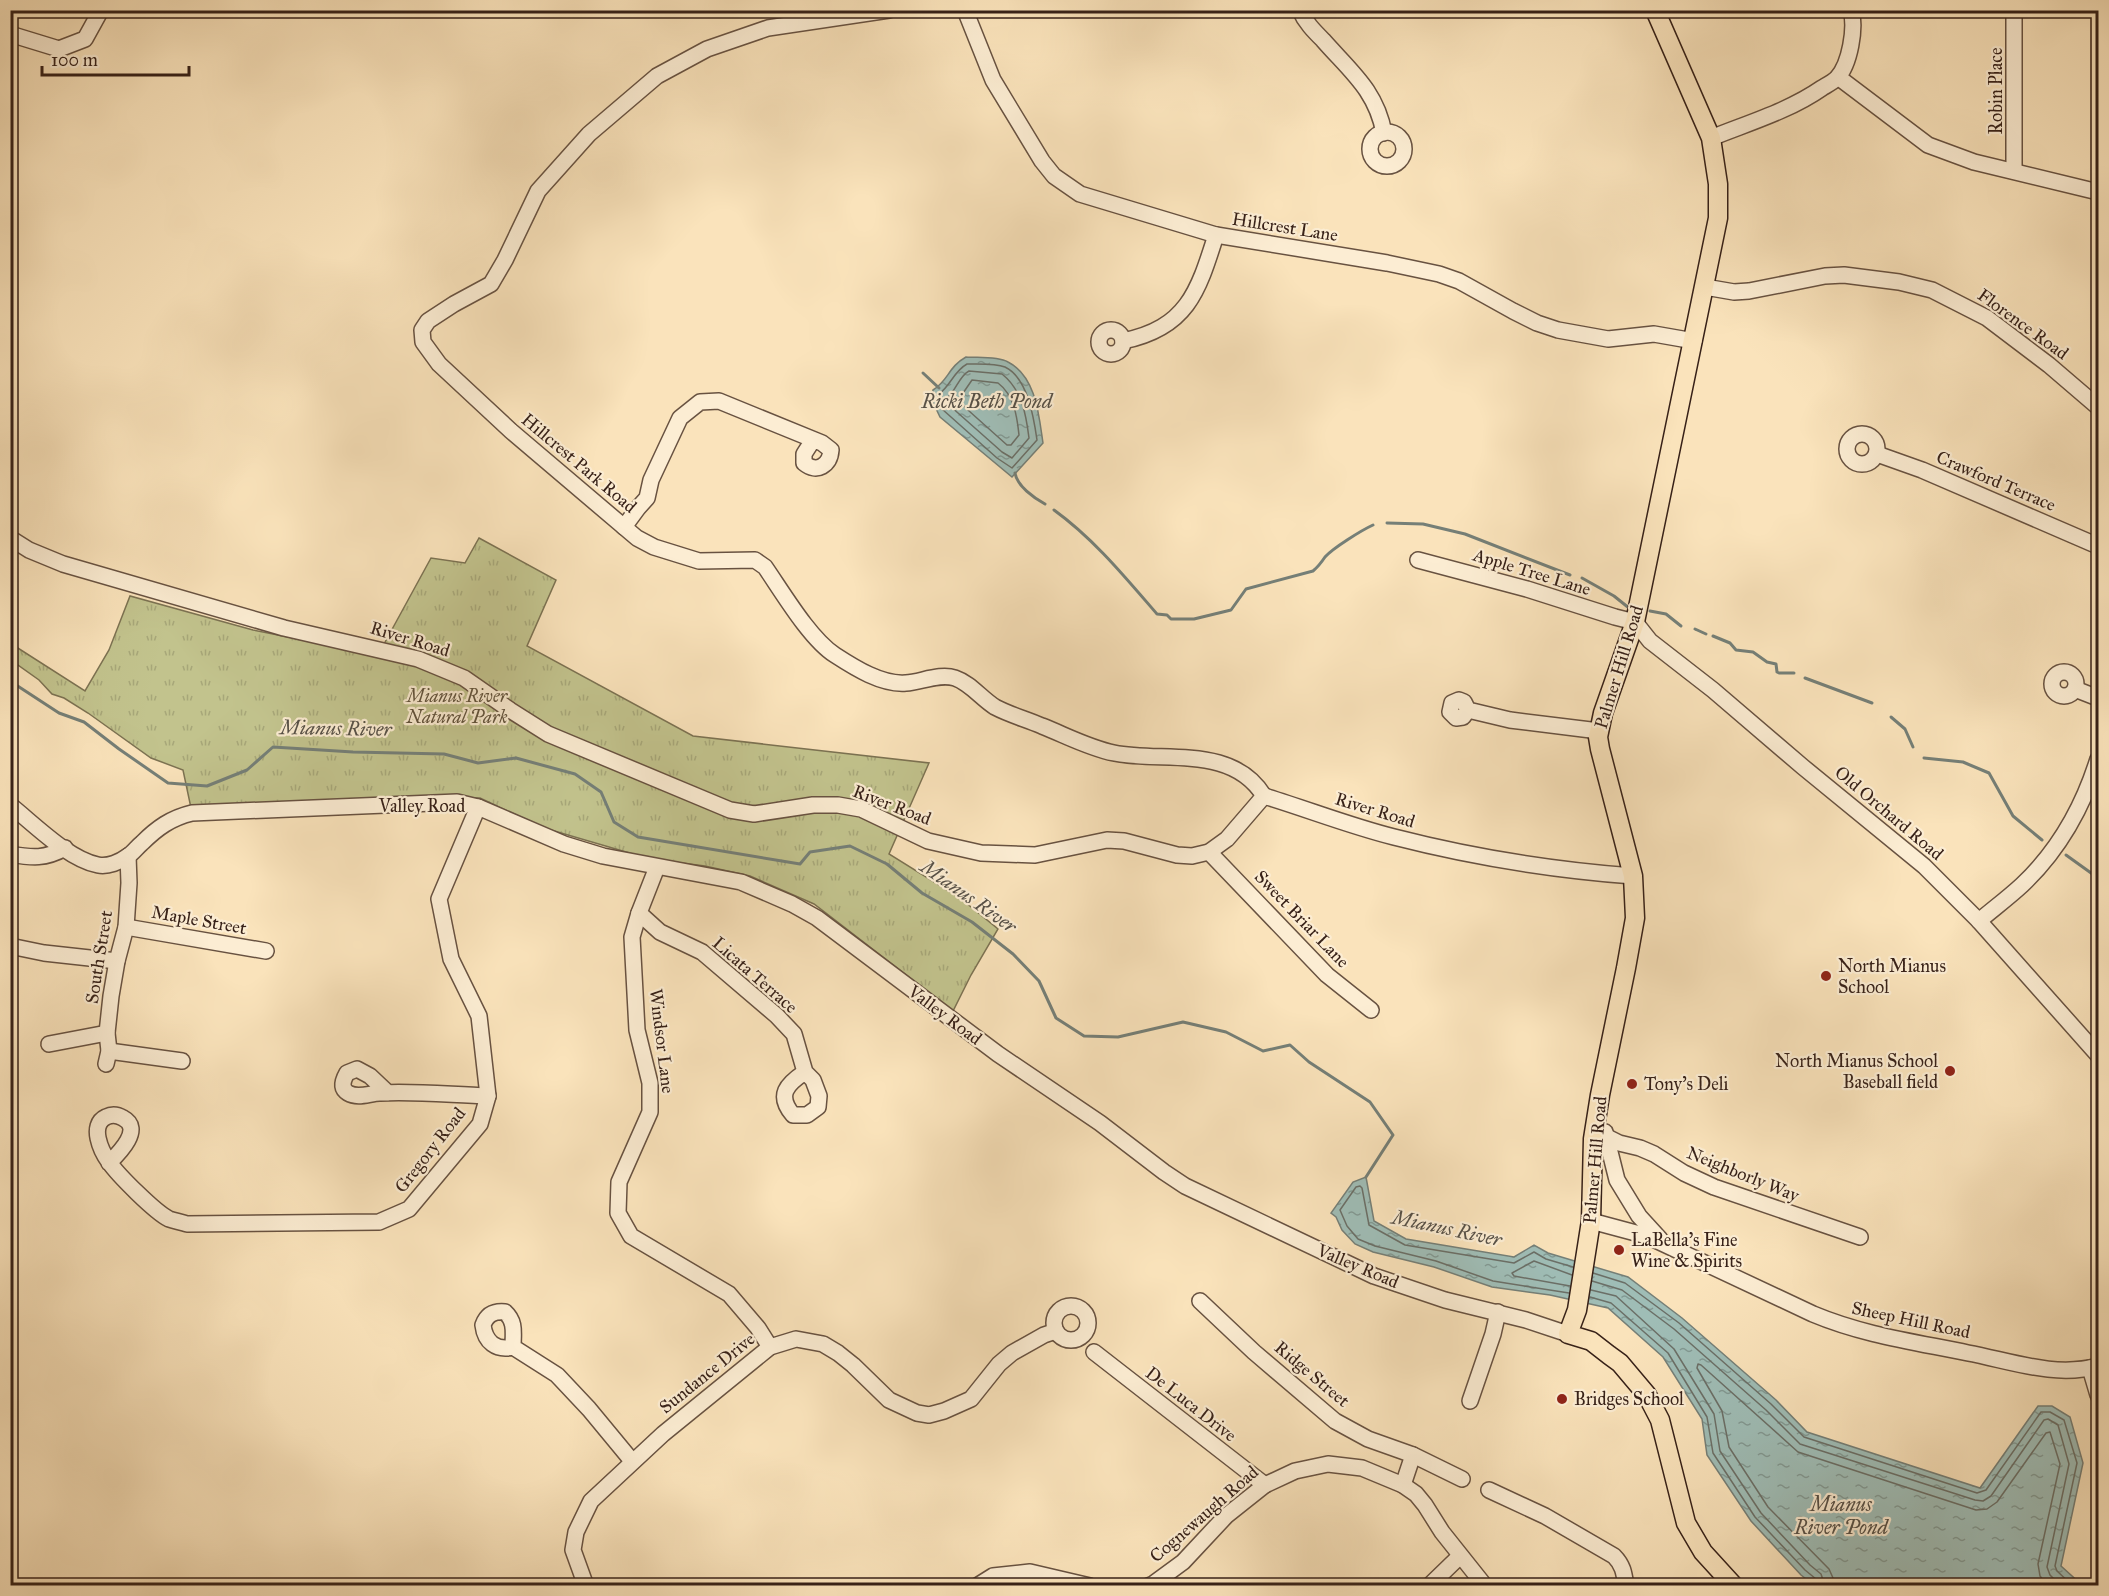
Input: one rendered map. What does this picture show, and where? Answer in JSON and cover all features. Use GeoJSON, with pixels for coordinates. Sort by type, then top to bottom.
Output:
{"type":"FeatureCollection","features":[{"type":"Feature","properties":{"kind":"main road","name":"Palmer Hill Road"},"geometry":{"type":"LineString","coordinates":[[1568,1334],[1577,1310],[1587,1255],[1591,1221],[1592,1161],[1598,1111],[1635,918],[1633,876],[1600,749],[1599,731],[1603,713],[1635,622],[1716,236],[1719,206],[1716,160],[1711,138],[1655,10]]}},
{"type":"Feature","properties":{"kind":"main road","name":"Valley Road"},"geometry":{"type":"LineString","coordinates":[[1568,1334],[1591,1341],[1620,1363],[1647,1395],[1660,1420],[1686,1523],[1703,1552],[1734,1586]]}},
{"type":"Feature","properties":{"kind":"street"},"geometry":{"type":"LineString","coordinates":[[10,34],[59,49],[85,39],[101,10]]}},
{"type":"Feature","properties":{"kind":"street","name":"Hillcrest Park Road"},"geometry":{"type":"LineString","coordinates":[[889,10],[768,28],[707,49],[657,76],[589,134],[538,191],[491,284],[429,321],[422,330],[423,342],[439,364],[511,431],[637,538],[654,547],[699,561],[755,560],[765,567],[822,645],[863,671],[884,680],[903,684],[942,677],[958,679],[994,706],[1094,747],[1114,753],[1166,758],[1194,757],[1216,762],[1256,782],[1264,796]]}},
{"type":"Feature","properties":{"kind":"street","name":"Hillcrest Lane"},"geometry":{"type":"LineString","coordinates":[[965,10],[993,80],[1042,161],[1054,176],[1080,194],[1215,235],[1387,263],[1439,274],[1459,280],[1537,323],[1575,334],[1608,339],[1654,334],[1694,341]]}},
{"type":"Feature","properties":{"kind":"street"},"geometry":{"type":"LineString","coordinates":[[1300,10],[1312,29],[1371,94],[1380,114],[1384,133]]}},
{"type":"Feature","properties":{"kind":"street"},"geometry":{"type":"LineString","coordinates":[[1711,138],[1794,104],[1838,77],[1850,47],[1853,31],[1851,10]]}},
{"type":"Feature","properties":{"kind":"street","name":"Robin Place"},"geometry":{"type":"LineString","coordinates":[[2014,10],[2014,171]]}},
{"type":"Feature","properties":{"kind":"street"},"geometry":{"type":"LineString","coordinates":[[1838,77],[1928,145],[1974,162],[2098,192]]}},
{"type":"Feature","properties":{"kind":"street"},"geometry":{"type":"LineString","coordinates":[[1123,342],[1143,338],[1166,327],[1190,302],[1207,264],[1215,235]]}},
{"type":"Feature","properties":{"kind":"street","name":"Florence Road"},"geometry":{"type":"LineString","coordinates":[[1705,287],[1734,292],[1749,291],[1826,276],[1844,275],[1899,282],[1932,290],[1987,318],[2049,365],[2098,407]]}},
{"type":"Feature","properties":{"kind":"street"},"geometry":{"type":"LineString","coordinates":[[624,527],[647,498],[651,480],[680,418],[700,402],[720,401],[813,440]]}},
{"type":"Feature","properties":{"kind":"street","name":"Crawford Terrace"},"geometry":{"type":"LineString","coordinates":[[1877,454],[1922,470],[2098,546]]}},
{"type":"Feature","properties":{"kind":"street","name":"River Road"},"geometry":{"type":"LineString","coordinates":[[10,538],[29,550],[74,567],[284,628],[418,659],[464,678],[548,734],[730,810],[753,814],[813,805],[838,805],[861,809],[928,841],[981,853],[1035,855],[1107,840],[1124,841],[1177,855],[1192,856],[1209,852]]}},
{"type":"Feature","properties":{"kind":"street","name":"Apple Tree Lane"},"geometry":{"type":"LineString","coordinates":[[1418,560],[1527,589],[1635,622]]}},
{"type":"Feature","properties":{"kind":"street","name":"Old Orchard Road"},"geometry":{"type":"LineString","coordinates":[[1635,622],[1650,641],[1713,690],[1924,866],[1979,921],[2098,1055]]}},
{"type":"Feature","properties":{"kind":"street"},"geometry":{"type":"LineString","coordinates":[[2075,689],[2098,698]]}},
{"type":"Feature","properties":{"kind":"street"},"geometry":{"type":"LineString","coordinates":[[1468,710],[1510,720],[1599,731]]}},
{"type":"Feature","properties":{"kind":"street"},"geometry":{"type":"LineString","coordinates":[[1979,921],[2021,886],[2046,860],[2075,815],[2098,759]]}},
{"type":"Feature","properties":{"kind":"street"},"geometry":{"type":"LineString","coordinates":[[1209,852],[1227,839],[1264,796]]}},
{"type":"Feature","properties":{"kind":"street","name":"River Road"},"geometry":{"type":"LineString","coordinates":[[1264,796],[1392,837],[1458,852],[1501,860],[1633,876]]}},
{"type":"Feature","properties":{"kind":"street","name":"Valley Road"},"geometry":{"type":"LineString","coordinates":[[10,805],[64,848],[83,859],[100,865],[113,864],[128,856],[164,824],[192,813],[457,802],[478,807],[564,844],[603,856],[741,882],[767,892],[817,918],[998,1054],[1100,1123],[1185,1186],[1374,1276],[1445,1300],[1498,1312],[1568,1334]]}},
{"type":"Feature","properties":{"kind":"street","name":"Gregory Road"},"geometry":{"type":"LineString","coordinates":[[110,1163],[131,1187],[167,1218],[187,1224],[379,1222],[409,1209],[480,1124],[488,1096],[479,1016],[451,959],[439,899],[478,807]]}},
{"type":"Feature","properties":{"kind":"street"},"geometry":{"type":"LineString","coordinates":[[10,854],[51,856],[64,848]]}},
{"type":"Feature","properties":{"kind":"street","name":"Sweet Briar Lane"},"geometry":{"type":"LineString","coordinates":[[1209,852],[1326,975],[1371,1011]]}},
{"type":"Feature","properties":{"kind":"street","name":"South Street"},"geometry":{"type":"LineString","coordinates":[[128,856],[126,927],[117,961],[106,1034],[107,1058],[182,1061]]}},
{"type":"Feature","properties":{"kind":"street"},"geometry":{"type":"LineString","coordinates":[[639,913],[657,867]]}},
{"type":"Feature","properties":{"kind":"street","name":"Licata Terrace"},"geometry":{"type":"LineString","coordinates":[[639,913],[660,932],[702,952],[777,1016],[794,1034],[804,1072]]}},
{"type":"Feature","properties":{"kind":"street","name":"Windsor Lane"},"geometry":{"type":"LineString","coordinates":[[639,913],[632,937],[637,1030],[650,1083],[651,1112],[619,1182],[618,1213],[632,1236],[729,1294],[758,1328],[770,1347]]}},
{"type":"Feature","properties":{"kind":"street","name":"Maple Street"},"geometry":{"type":"LineString","coordinates":[[126,927],[266,951]]}},
{"type":"Feature","properties":{"kind":"street"},"geometry":{"type":"LineString","coordinates":[[10,946],[44,953],[117,961]]}},
{"type":"Feature","properties":{"kind":"street"},"geometry":{"type":"LineString","coordinates":[[49,1044],[106,1034]]}},
{"type":"Feature","properties":{"kind":"street"},"geometry":{"type":"LineString","coordinates":[[388,1093],[488,1096]]}},
{"type":"Feature","properties":{"kind":"street"},"geometry":{"type":"LineString","coordinates":[[1598,1111],[1617,1180],[1639,1216],[1666,1246]]}},
{"type":"Feature","properties":{"kind":"street","name":"Neighborly Way"},"geometry":{"type":"LineString","coordinates":[[1607,1137],[1654,1154],[1684,1173],[1714,1187],[1860,1237]]}},
{"type":"Feature","properties":{"kind":"street","name":"Sheep Hill Road"},"geometry":{"type":"LineString","coordinates":[[1591,1221],[1647,1236],[1837,1324],[1879,1336],[2048,1369],[2062,1371],[2094,1367]]}},
{"type":"Feature","properties":{"kind":"street","name":"Ridge Street"},"geometry":{"type":"LineString","coordinates":[[1200,1301],[1254,1352],[1335,1420],[1368,1439],[1413,1455],[1462,1479]]}},
{"type":"Feature","properties":{"kind":"street"},"geometry":{"type":"LineString","coordinates":[[1470,1401],[1493,1334],[1498,1312]]}},
{"type":"Feature","properties":{"kind":"street","name":"Sundance Drive"},"geometry":{"type":"LineString","coordinates":[[586,1586],[573,1550],[576,1532],[591,1501],[632,1461],[770,1347],[796,1339],[823,1344],[853,1365],[889,1400],[917,1413],[929,1415],[970,1399],[999,1364],[1012,1353],[1056,1331]]}},
{"type":"Feature","properties":{"kind":"street"},"geometry":{"type":"LineString","coordinates":[[513,1347],[557,1375],[632,1461]]}},
{"type":"Feature","properties":{"kind":"street","name":"De Luca Drive"},"geometry":{"type":"LineString","coordinates":[[1094,1352],[1265,1485]]}},
{"type":"Feature","properties":{"kind":"street"},"geometry":{"type":"LineString","coordinates":[[2094,1367],[2098,1395]]}},
{"type":"Feature","properties":{"kind":"street"},"geometry":{"type":"LineString","coordinates":[[1403,1485],[1413,1455]]}},
{"type":"Feature","properties":{"kind":"street","name":"Cognewaugh Road"},"geometry":{"type":"LineString","coordinates":[[1148,1586],[1183,1562],[1226,1516],[1265,1485],[1295,1471],[1328,1464],[1362,1468],[1403,1485],[1416,1494],[1442,1532],[1485,1586]]}},
{"type":"Feature","properties":{"kind":"street"},"geometry":{"type":"LineString","coordinates":[[1489,1490],[1545,1516],[1614,1556],[1620,1562],[1626,1586]]}},
{"type":"Feature","properties":{"kind":"street"},"geometry":{"type":"LineString","coordinates":[[1429,1586],[1461,1556]]}},
{"type":"Feature","properties":{"kind":"street"},"geometry":{"type":"LineString","coordinates":[[977,1586],[993,1576],[1030,1572],[1090,1586]]}},
{"type":"Feature","properties":{"kind":"green space","name":"Mianus River Natural Park"},"geometry":{"type":"Polygon","coordinates":[[[479,538],[556,580],[527,646],[693,736],[929,763],[889,854],[960,898],[998,929],[953,1011],[814,904],[750,876],[705,866],[650,859],[544,828],[480,798],[428,797],[191,808],[183,770],[151,758],[88,713],[64,698],[52,694],[39,680],[11,660],[10,643],[85,691],[109,650],[130,596],[253,630],[378,655],[431,558],[465,563],[479,538]]]}},
{"type":"Feature","properties":{"kind":"water","name":"Ricki Beth Pond"},"geometry":{"type":"Polygon","coordinates":[[[966,357],[1004,360],[1017,368],[1030,387],[1038,409],[1043,443],[1012,477],[940,417],[932,400],[933,390],[966,357]]]}},
{"type":"Feature","properties":{"kind":"water","name":"Mianus River Pond"},"geometry":{"type":"Polygon","coordinates":[[[1366,1177],[1374,1221],[1406,1239],[1514,1257],[1534,1245],[1548,1253],[1628,1277],[1682,1318],[1776,1400],[1807,1432],[1980,1488],[2038,1406],[2052,1406],[2070,1417],[2083,1463],[2061,1566],[2082,1585],[1814,1585],[1801,1575],[1751,1521],[1707,1455],[1702,1419],[1663,1357],[1608,1308],[1550,1295],[1492,1287],[1434,1267],[1373,1252],[1355,1244],[1331,1213],[1353,1182],[1366,1177]]]}},
{"type":"Feature","properties":{"kind":"waterway"},"geometry":{"type":"LineString","coordinates":[[923,373],[939,388]]}},
{"type":"Feature","properties":{"kind":"waterway"},"geometry":{"type":"LineString","coordinates":[[1015,473],[1022,487],[1045,504]]}},
{"type":"Feature","properties":{"kind":"waterway"},"geometry":{"type":"LineString","coordinates":[[1054,510],[1096,546],[1157,614],[1167,615],[1171,619],[1194,619],[1231,610],[1246,589],[1313,571],[1334,549],[1373,525]]}},
{"type":"Feature","properties":{"kind":"waterway"},"geometry":{"type":"LineString","coordinates":[[1387,523],[1423,524],[1465,534],[1570,575]]}},
{"type":"Feature","properties":{"kind":"waterway"},"geometry":{"type":"LineString","coordinates":[[1582,578],[1614,596],[1629,608]]}},
{"type":"Feature","properties":{"kind":"waterway"},"geometry":{"type":"LineString","coordinates":[[1650,611],[1666,614],[1681,626]]}},
{"type":"Feature","properties":{"kind":"waterway"},"geometry":{"type":"LineString","coordinates":[[1695,629],[1706,634]]}},
{"type":"Feature","properties":{"kind":"waterway"},"geometry":{"type":"LineString","coordinates":[[1713,636],[1730,643],[1736,650],[1753,652],[1767,662],[1776,664],[1779,673],[1794,673]]}},
{"type":"Feature","properties":{"kind":"waterway"},"geometry":{"type":"LineString","coordinates":[[1805,678],[1872,703]]}},
{"type":"Feature","properties":{"kind":"waterway","name":"Mianus River"},"geometry":{"type":"LineString","coordinates":[[10,681],[59,713],[84,722],[168,783],[207,786],[247,770],[273,747],[444,754],[478,763],[516,758],[575,774],[601,792],[614,822],[638,837],[800,864],[810,852],[850,846],[887,864],[922,893],[972,922],[1013,954],[1039,981],[1056,1018],[1084,1036],[1118,1037],[1183,1022],[1226,1032],[1263,1051],[1290,1045],[1309,1062],[1370,1102],[1393,1135],[1366,1177]]}},
{"type":"Feature","properties":{"kind":"waterway"},"geometry":{"type":"LineString","coordinates":[[1891,717],[1905,729],[1913,747]]}},
{"type":"Feature","properties":{"kind":"waterway"},"geometry":{"type":"LineString","coordinates":[[1924,758],[1963,762],[1989,773],[2013,816],[2042,840]]}},
{"type":"Feature","properties":{"kind":"waterway"},"geometry":{"type":"LineString","coordinates":[[2066,855],[2098,878]]}},
{"type":"Feature","properties":{"kind":"place","name":"North Mianus School"},"geometry":{"type":"Point","coordinates":[1826,976]}},
{"type":"Feature","properties":{"kind":"place","name":"North Mianus School Baseball field"},"geometry":{"type":"Point","coordinates":[1950,1071]}},
{"type":"Feature","properties":{"kind":"place","name":"Tony's Deli"},"geometry":{"type":"Point","coordinates":[1632,1084]}},
{"type":"Feature","properties":{"kind":"place","name":"LaBella's Fine Wine & Spirits"},"geometry":{"type":"Point","coordinates":[1619,1250]}},
{"type":"Feature","properties":{"kind":"place","name":"Bridges School"},"geometry":{"type":"Point","coordinates":[1562,1399]}}]}
